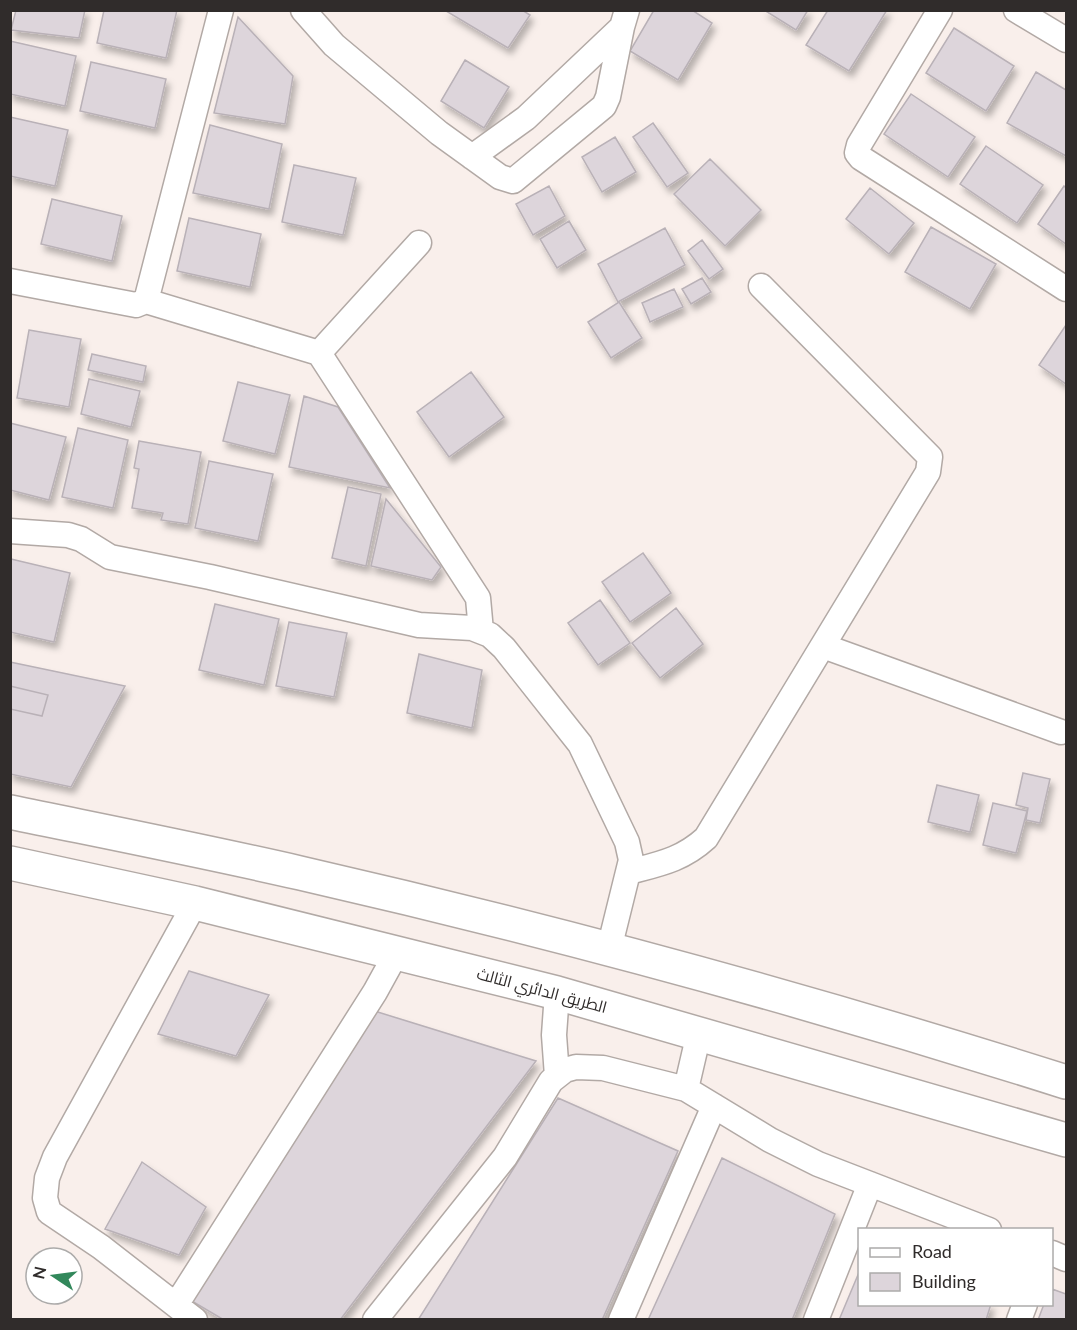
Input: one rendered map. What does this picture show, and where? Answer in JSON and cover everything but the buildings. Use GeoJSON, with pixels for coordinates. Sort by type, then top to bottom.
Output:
{"type":"FeatureCollection","features":[{"type":"Feature","properties":{"kind":"highway"},"geometry":{"type":"LineString","coordinates":[[10,812],[300,873],[609,949],[851,1017],[1066,1082]]}},
{"type":"Feature","properties":{"kind":"highway","name":"الطريق الدائري الثالث"},"geometry":{"type":"LineString","coordinates":[[10,863],[195,903],[557,993],[1066,1140]]}},
{"type":"Feature","properties":{"kind":"street"},"geometry":{"type":"LineString","coordinates":[[146,301],[221,10]]}},
{"type":"Feature","properties":{"kind":"street"},"geometry":{"type":"LineString","coordinates":[[303,10],[334,45],[351,60],[472,157],[500,177],[513,181],[604,106],[625,19]]}},
{"type":"Feature","properties":{"kind":"street"},"geometry":{"type":"LineString","coordinates":[[940,10],[859,145],[857,153],[861,158],[1066,289]]}},
{"type":"Feature","properties":{"kind":"street"},"geometry":{"type":"LineString","coordinates":[[1016,10],[1066,40]]}},
{"type":"Feature","properties":{"kind":"street"},"geometry":{"type":"LineString","coordinates":[[472,157],[526,118],[625,19]]}},
{"type":"Feature","properties":{"kind":"street"},"geometry":{"type":"LineString","coordinates":[[319,354],[419,243]]}},
{"type":"Feature","properties":{"kind":"street"},"geometry":{"type":"LineString","coordinates":[[10,281],[136,305],[146,301],[319,354],[478,598],[481,631]]}},
{"type":"Feature","properties":{"kind":"street"},"geometry":{"type":"LineString","coordinates":[[629,872],[678,858],[695,849],[706,838],[928,472],[930,457],[761,286]]}},
{"type":"Feature","properties":{"kind":"street"},"geometry":{"type":"LineString","coordinates":[[10,531],[68,535],[81,539],[110,557],[433,627],[472,628],[490,635],[504,648],[580,744],[627,842],[631,860],[629,872],[609,949]]}},
{"type":"Feature","properties":{"kind":"street"},"geometry":{"type":"LineString","coordinates":[[433,627],[478,598]]}},
{"type":"Feature","properties":{"kind":"street"},"geometry":{"type":"LineString","coordinates":[[824,646],[1061,732]]}},
{"type":"Feature","properties":{"kind":"street"},"geometry":{"type":"LineString","coordinates":[[195,903],[55,1157],[47,1178],[45,1198],[49,1212],[101,1247],[195,1320]]}},
{"type":"Feature","properties":{"kind":"street"},"geometry":{"type":"LineString","coordinates":[[176,1305],[375,992],[398,952]]}},
{"type":"Feature","properties":{"kind":"street"},"geometry":{"type":"LineString","coordinates":[[557,993],[554,1035],[557,1076]]}},
{"type":"Feature","properties":{"kind":"street"},"geometry":{"type":"LineString","coordinates":[[686,1089],[699,1033]]}},
{"type":"Feature","properties":{"kind":"street"},"geometry":{"type":"LineString","coordinates":[[375,1320],[506,1157],[551,1081],[565,1070],[576,1067],[603,1068],[686,1089],[770,1140],[818,1164],[984,1228]]}},
{"type":"Feature","properties":{"kind":"street"},"geometry":{"type":"LineString","coordinates":[[621,1320],[714,1106]]}},
{"type":"Feature","properties":{"kind":"street"},"geometry":{"type":"LineString","coordinates":[[816,1320],[870,1184]]}},
{"type":"Feature","properties":{"kind":"street"},"geometry":{"type":"LineString","coordinates":[[1053,1245],[1066,1259]]}},
{"type":"Feature","properties":{"kind":"street"},"geometry":{"type":"LineString","coordinates":[[1019,1320],[1025,1306]]}}]}
